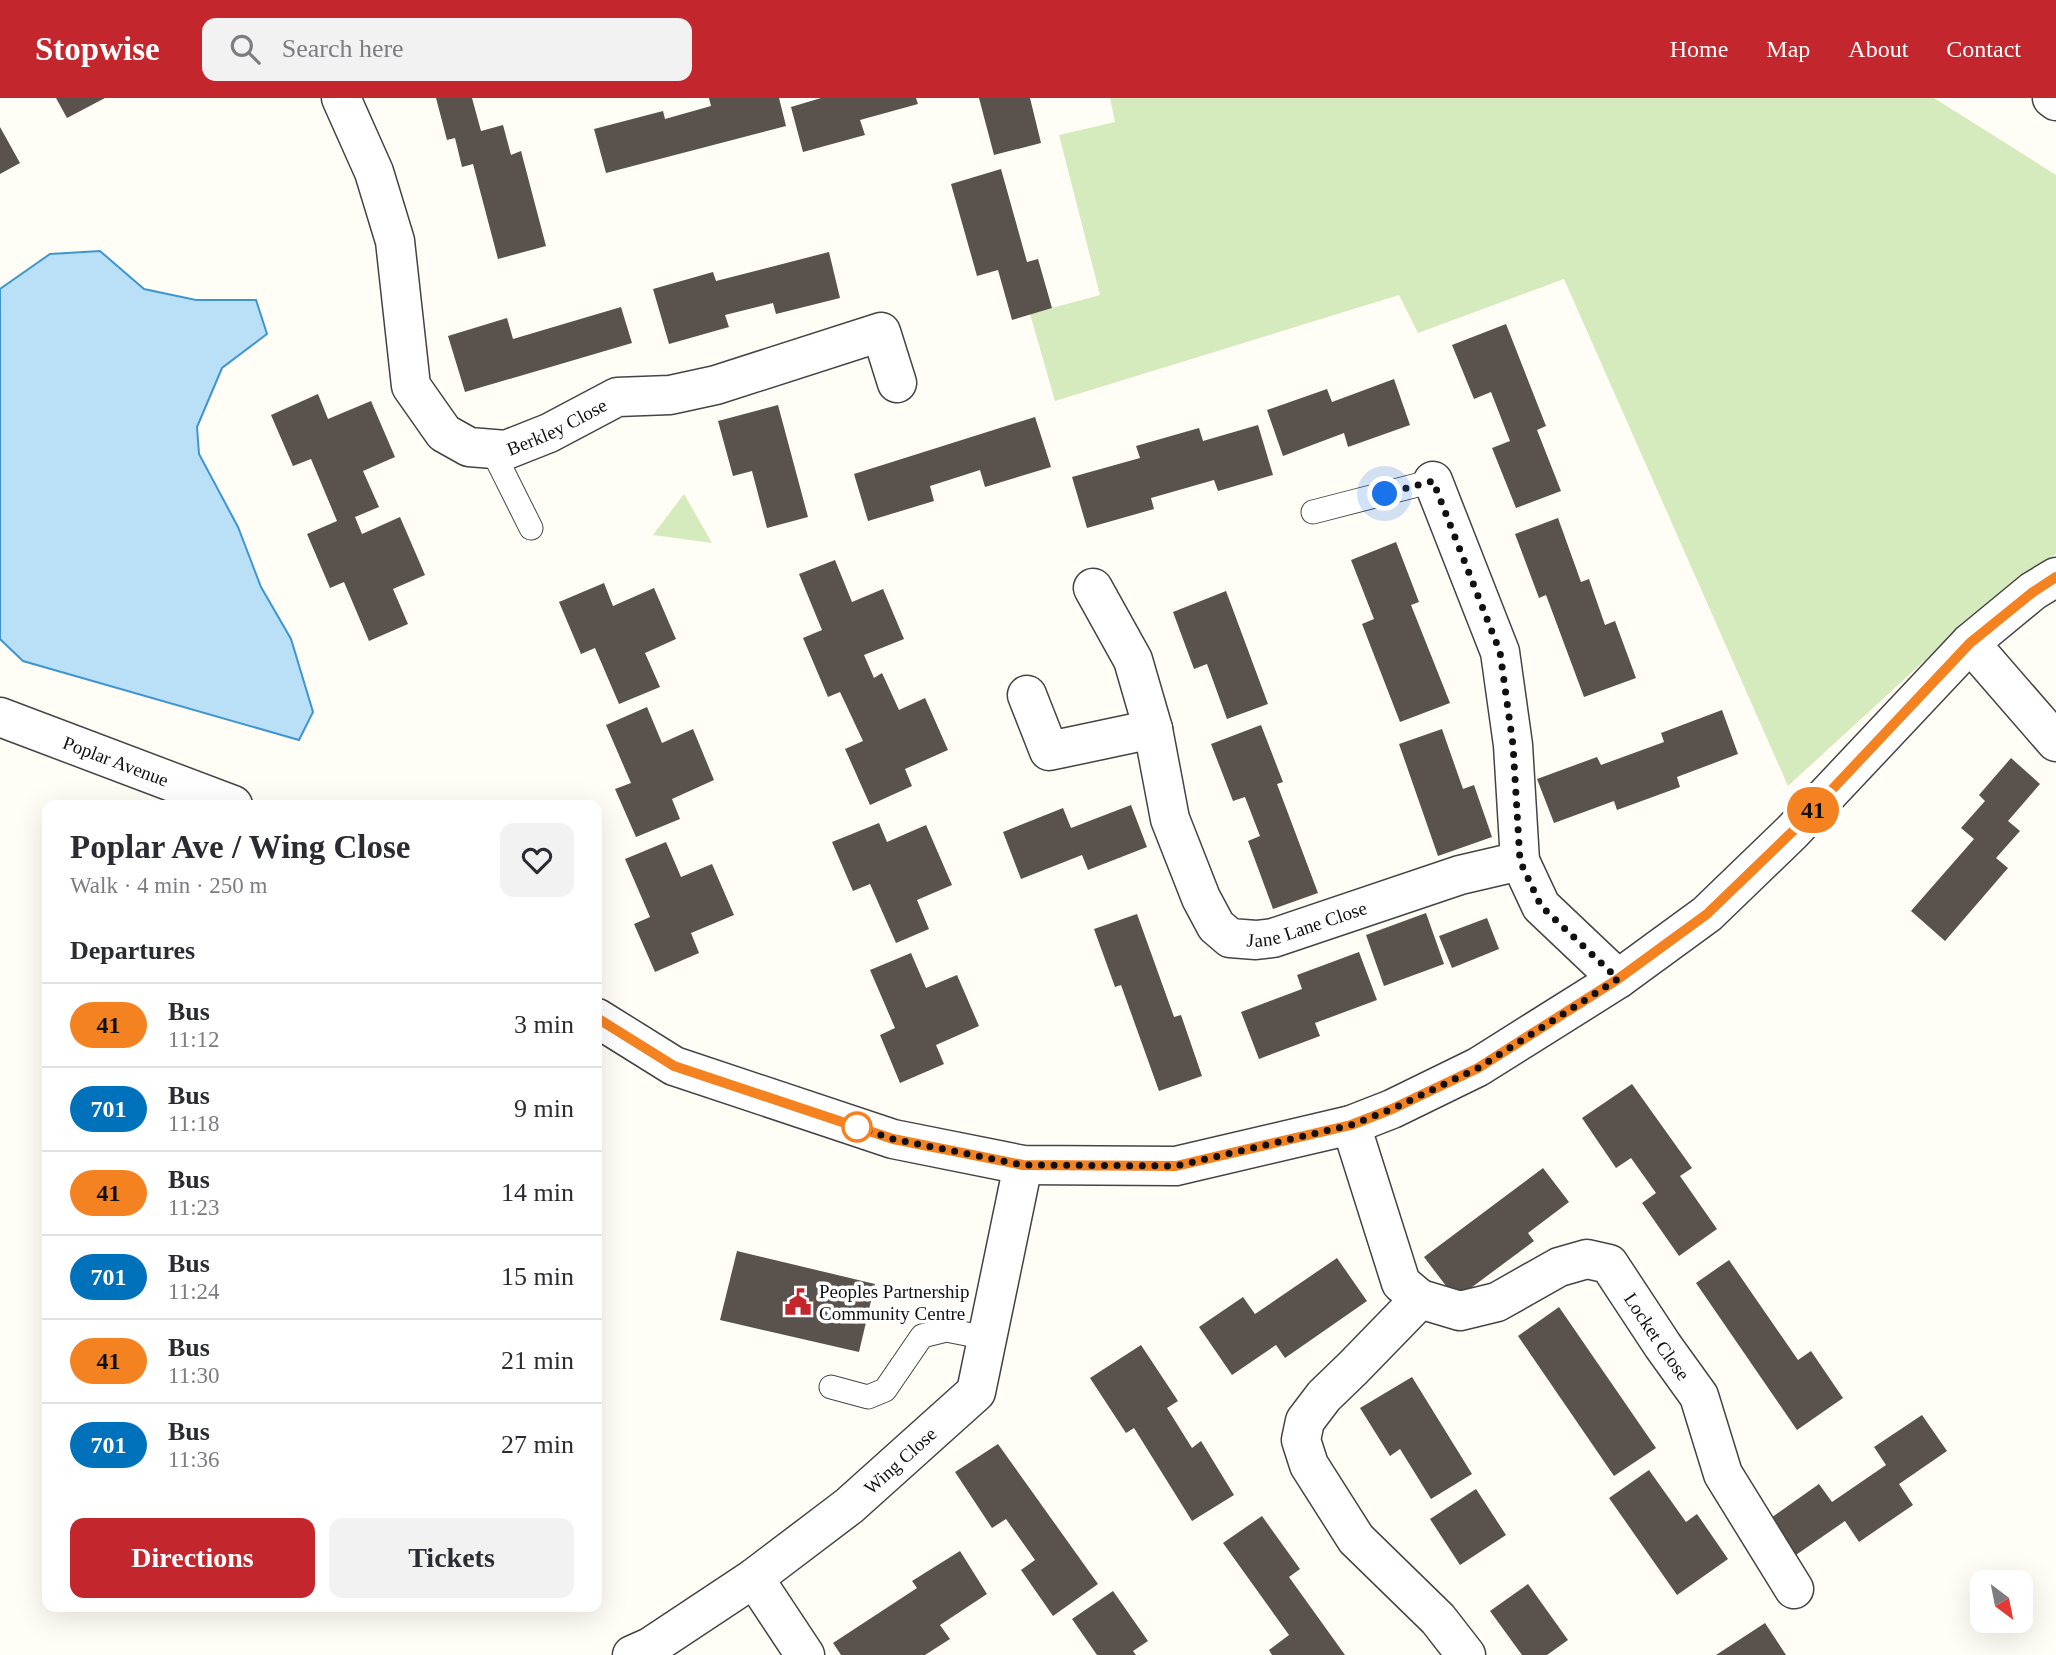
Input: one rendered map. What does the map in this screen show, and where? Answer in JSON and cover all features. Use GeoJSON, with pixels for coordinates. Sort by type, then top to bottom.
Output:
{"type":"FeatureCollection","features":[{"type":"Feature","properties":{"kind":"street","name":"Berkley Close"},"geometry":{"type":"LineString","coordinates":[[346,100],[374,172],[396,241],[411,386],[444,433],[470,447],[506,450],[549,433],[617,397],[670,395],[716,385],[881,332],[897,383]]}},
{"type":"Feature","properties":{"kind":"street"},"geometry":{"type":"LineString","coordinates":[[1433,481],[1500,652],[1513,745],[1520,861],[1541,906],[1618,979]]}},
{"type":"Feature","properties":{"kind":"street"},"geometry":{"type":"LineString","coordinates":[[602,1021],[674,1066],[893,1139],[1023,1165],[1176,1166],[1351,1125],[1392,1109],[1478,1068],[1618,979],[1707,914],[1792,832],[1970,643],[2033,592],[2056,577]]}},
{"type":"Feature","properties":{"kind":"street","name":"Jane Lane Close"},"geometry":{"type":"LineString","coordinates":[[1093,588],[1133,660],[1153,729],[1170,819],[1201,898],[1216,926],[1230,938],[1273,938],[1460,874],[1520,861]]}},
{"type":"Feature","properties":{"kind":"street"},"geometry":{"type":"LineString","coordinates":[[1970,643],[2056,742]]}},
{"type":"Feature","properties":{"kind":"street"},"geometry":{"type":"LineString","coordinates":[[1027,695],[1049,751],[1153,729]]}},
{"type":"Feature","properties":{"kind":"street","name":"Poplar Avenue"},"geometry":{"type":"LineString","coordinates":[[0,717],[220,800]]}},
{"type":"Feature","properties":{"kind":"street"},"geometry":{"type":"LineString","coordinates":[[1351,1125],[1401,1283],[1420,1299],[1324,1396],[1304,1421],[1301,1440],[1309,1465],[1356,1539],[1438,1619],[1466,1655]]}},
{"type":"Feature","properties":{"kind":"street","name":"Wing Close"},"geometry":{"type":"LineString","coordinates":[[632,1655],[650,1647],[754,1578],[849,1506],[976,1392],[1023,1165]]}},
{"type":"Feature","properties":{"kind":"street","name":"Locket Close"},"geometry":{"type":"LineString","coordinates":[[1420,1299],[1460,1311],[1497,1302],[1559,1267],[1587,1259],[1609,1264],[1699,1396],[1723,1474],[1794,1589]]}},
{"type":"Feature","properties":{"kind":"street"},"geometry":{"type":"LineString","coordinates":[[754,1578],[805,1655]]}},
{"type":"Feature","properties":{"kind":"lane"},"geometry":{"type":"LineString","coordinates":[[491,448],[531,528]]}},
{"type":"Feature","properties":{"kind":"lane"},"geometry":{"type":"LineString","coordinates":[[1313,512],[1433,481]]}},
{"type":"Feature","properties":{"kind":"lane"},"geometry":{"type":"LineString","coordinates":[[831,1387],[868,1397],[886,1390],[922,1336],[946,1330],[987,1338]]}},
{"type":"Feature","properties":{"kind":"green space"},"geometry":{"type":"Polygon","coordinates":[[[1110,98],[1934,98],[2056,175],[2056,554],[1935,651],[1788,786],[1564,279],[1418,333],[1399,295],[1055,401],[1030,314],[1100,295],[1059,135],[1115,122],[1110,98]]]}},
{"type":"Feature","properties":{"kind":"green space"},"geometry":{"type":"Polygon","coordinates":[[[684,494],[712,543],[653,535],[684,494]]]}},
{"type":"Feature","properties":{"kind":"water"},"geometry":{"type":"Polygon","coordinates":[[[100,251],[144,289],[196,300],[256,300],[267,334],[222,368],[197,427],[199,454],[238,527],[261,587],[291,639],[313,712],[299,740],[23,661],[0,639],[0,289],[50,254],[100,251]]]}},
{"type":"Feature","properties":{"kind":"building"},"geometry":{"type":"Polygon","coordinates":[[[56,98],[105,98],[67,118],[56,98]]]}},
{"type":"Feature","properties":{"kind":"building"},"geometry":{"type":"Polygon","coordinates":[[[436,98],[472,98],[481,131],[503,125],[511,155],[521,151],[546,246],[498,259],[473,164],[462,167],[455,138],[447,140],[436,98]]]}},
{"type":"Feature","properties":{"kind":"building"},"geometry":{"type":"Polygon","coordinates":[[[709,98],[779,98],[786,126],[606,173],[594,129],[663,111],[665,119],[711,106],[709,98]]]}},
{"type":"Feature","properties":{"kind":"building"},"geometry":{"type":"Polygon","coordinates":[[[821,98],[916,98],[918,104],[860,120],[865,135],[803,152],[791,107],[821,98]]]}},
{"type":"Feature","properties":{"kind":"building"},"geometry":{"type":"Polygon","coordinates":[[[979,98],[1030,98],[1041,143],[994,155],[979,98]]]}},
{"type":"Feature","properties":{"kind":"building"},"geometry":{"type":"Polygon","coordinates":[[[0,127],[20,163],[0,174],[0,127]]]}},
{"type":"Feature","properties":{"kind":"building"},"geometry":{"type":"Polygon","coordinates":[[[1001,169],[1027,262],[1038,259],[1052,308],[1012,320],[998,270],[977,276],[951,184],[1001,169]]]}},
{"type":"Feature","properties":{"kind":"building"},"geometry":{"type":"Polygon","coordinates":[[[829,252],[840,298],[776,314],[773,303],[725,315],[729,327],[669,344],[653,289],[713,272],[716,281],[829,252]]]}},
{"type":"Feature","properties":{"kind":"building"},"geometry":{"type":"Polygon","coordinates":[[[621,307],[632,343],[465,392],[448,336],[507,318],[513,339],[621,307]]]}},
{"type":"Feature","properties":{"kind":"building"},"geometry":{"type":"Polygon","coordinates":[[[1506,324],[1546,426],[1537,430],[1561,491],[1516,508],[1492,448],[1510,441],[1491,392],[1474,399],[1452,345],[1506,324]]]}},
{"type":"Feature","properties":{"kind":"building"},"geometry":{"type":"Polygon","coordinates":[[[1394,379],[1410,425],[1348,447],[1344,433],[1283,456],[1267,410],[1327,389],[1332,402],[1394,379]]]}},
{"type":"Feature","properties":{"kind":"building"},"geometry":{"type":"Polygon","coordinates":[[[318,394],[328,419],[371,401],[395,457],[363,471],[379,507],[355,517],[362,534],[400,517],[425,575],[393,589],[408,624],[369,641],[344,582],[330,588],[307,534],[337,521],[311,459],[293,466],[271,415],[318,394]]]}},
{"type":"Feature","properties":{"kind":"building"},"geometry":{"type":"Polygon","coordinates":[[[778,405],[808,517],[767,528],[752,471],[733,476],[718,421],[778,405]]]}},
{"type":"Feature","properties":{"kind":"building"},"geometry":{"type":"Polygon","coordinates":[[[1035,417],[1051,467],[985,487],[980,470],[930,486],[934,501],[868,521],[854,474],[1035,417]]]}},
{"type":"Feature","properties":{"kind":"building"},"geometry":{"type":"Polygon","coordinates":[[[1258,425],[1273,475],[1218,491],[1214,480],[1151,498],[1154,509],[1087,528],[1072,477],[1140,458],[1136,446],[1199,428],[1203,441],[1258,425]]]}},
{"type":"Feature","properties":{"kind":"building"},"geometry":{"type":"Polygon","coordinates":[[[1558,518],[1581,582],[1589,579],[1605,625],[1615,621],[1636,678],[1584,697],[1546,595],[1539,598],[1515,534],[1558,518]]]}},
{"type":"Feature","properties":{"kind":"building"},"geometry":{"type":"Polygon","coordinates":[[[1396,542],[1419,602],[1411,605],[1450,703],[1400,722],[1362,624],[1374,619],[1351,560],[1396,542]]]}},
{"type":"Feature","properties":{"kind":"building"},"geometry":{"type":"Polygon","coordinates":[[[835,560],[852,602],[883,589],[904,639],[864,655],[874,678],[882,673],[899,710],[925,698],[948,750],[905,769],[912,786],[870,805],[845,749],[863,741],[840,692],[828,697],[803,638],[822,630],[799,574],[835,560]]]}},
{"type":"Feature","properties":{"kind":"building"},"geometry":{"type":"Polygon","coordinates":[[[604,583],[613,606],[654,588],[676,639],[645,653],[660,687],[619,704],[595,648],[581,654],[559,602],[604,583]]]}},
{"type":"Feature","properties":{"kind":"building"},"geometry":{"type":"Polygon","coordinates":[[[1226,591],[1268,704],[1227,719],[1207,664],[1194,669],[1173,612],[1226,591]]]}},
{"type":"Feature","properties":{"kind":"building"},"geometry":{"type":"Polygon","coordinates":[[[647,707],[662,743],[693,729],[714,780],[672,799],[680,819],[636,837],[615,789],[631,783],[606,725],[647,707]]]}},
{"type":"Feature","properties":{"kind":"building"},"geometry":{"type":"Polygon","coordinates":[[[1722,710],[1738,754],[1677,777],[1680,787],[1617,810],[1614,801],[1554,823],[1537,779],[1597,757],[1601,765],[1664,742],[1661,733],[1722,710]]]}},
{"type":"Feature","properties":{"kind":"building"},"geometry":{"type":"Polygon","coordinates":[[[1261,725],[1283,782],[1277,784],[1318,893],[1273,909],[1248,841],[1260,836],[1245,797],[1233,801],[1211,744],[1261,725]]]}},
{"type":"Feature","properties":{"kind":"building"},"geometry":{"type":"Polygon","coordinates":[[[1442,729],[1463,789],[1474,785],[1492,837],[1438,856],[1399,744],[1442,729]]]}},
{"type":"Feature","properties":{"kind":"building"},"geometry":{"type":"Polygon","coordinates":[[[2011,758],[2040,784],[2008,821],[2020,831],[1996,858],[2008,868],[1945,941],[1911,911],[1974,839],[1961,828],[1985,801],[1979,795],[2011,758]]]}},
{"type":"Feature","properties":{"kind":"building"},"geometry":{"type":"Polygon","coordinates":[[[1131,805],[1147,847],[1088,870],[1082,855],[1021,879],[1003,832],[1063,808],[1071,828],[1131,805]]]}},
{"type":"Feature","properties":{"kind":"building"},"geometry":{"type":"Polygon","coordinates":[[[879,823],[887,842],[926,825],[952,885],[917,900],[929,929],[896,943],[870,884],[853,891],[832,842],[879,823]]]}},
{"type":"Feature","properties":{"kind":"building"},"geometry":{"type":"Polygon","coordinates":[[[666,842],[681,877],[712,864],[734,915],[691,933],[699,953],[655,972],[634,924],[650,917],[625,859],[666,842]]]}},
{"type":"Feature","properties":{"kind":"building"},"geometry":{"type":"Polygon","coordinates":[[[1426,913],[1444,964],[1384,986],[1366,935],[1426,913]]]}},
{"type":"Feature","properties":{"kind":"building"},"geometry":{"type":"Polygon","coordinates":[[[1137,914],[1174,1017],[1181,1015],[1202,1076],[1159,1091],[1121,985],[1115,987],[1094,929],[1137,914]]]}},
{"type":"Feature","properties":{"kind":"building"},"geometry":{"type":"Polygon","coordinates":[[[1487,918],[1499,949],[1452,968],[1439,936],[1487,918]]]}},
{"type":"Feature","properties":{"kind":"building"},"geometry":{"type":"Polygon","coordinates":[[[1359,952],[1377,1000],[1315,1023],[1320,1036],[1259,1059],[1241,1012],[1302,989],[1297,975],[1359,952]]]}},
{"type":"Feature","properties":{"kind":"building"},"geometry":{"type":"Polygon","coordinates":[[[911,953],[926,988],[957,975],[979,1026],[936,1045],[944,1064],[900,1083],[880,1035],[895,1028],[870,970],[911,953]]]}},
{"type":"Feature","properties":{"kind":"building"},"geometry":{"type":"Polygon","coordinates":[[[1632,1084],[1692,1168],[1680,1176],[1717,1229],[1679,1256],[1642,1203],[1656,1193],[1631,1158],[1616,1168],[1582,1118],[1632,1084]]]}},
{"type":"Feature","properties":{"kind":"building"},"geometry":{"type":"Polygon","coordinates":[[[1543,1168],[1569,1202],[1528,1233],[1534,1241],[1456,1299],[1424,1257],[1543,1168]]]}},
{"type":"Feature","properties":{"kind":"building","name":"Peoples Partnership Community Centre"},"geometry":{"type":"Polygon","coordinates":[[[737,1251],[875,1284],[859,1352],[720,1320],[737,1251]]]}},
{"type":"Feature","properties":{"kind":"building"},"geometry":{"type":"Polygon","coordinates":[[[1337,1258],[1367,1301],[1285,1358],[1276,1345],[1232,1375],[1199,1327],[1243,1297],[1255,1314],[1337,1258]]]}},
{"type":"Feature","properties":{"kind":"building"},"geometry":{"type":"Polygon","coordinates":[[[1729,1260],[1798,1360],[1811,1351],[1843,1398],[1797,1430],[1696,1283],[1729,1260]]]}},
{"type":"Feature","properties":{"kind":"building"},"geometry":{"type":"Polygon","coordinates":[[[1559,1307],[1656,1448],[1614,1476],[1518,1336],[1559,1307]]]}},
{"type":"Feature","properties":{"kind":"building"},"geometry":{"type":"Polygon","coordinates":[[[1141,1345],[1178,1401],[1167,1408],[1192,1448],[1201,1441],[1234,1495],[1192,1521],[1134,1428],[1126,1433],[1090,1378],[1141,1345]]]}},
{"type":"Feature","properties":{"kind":"building"},"geometry":{"type":"Polygon","coordinates":[[[1412,1377],[1472,1474],[1431,1499],[1400,1449],[1390,1456],[1360,1408],[1412,1377]]]}},
{"type":"Feature","properties":{"kind":"building"},"geometry":{"type":"Polygon","coordinates":[[[1922,1415],[1947,1451],[1899,1484],[1913,1505],[1859,1542],[1845,1521],[1793,1557],[1768,1520],[1819,1484],[1832,1502],[1886,1465],[1874,1447],[1922,1415]]]}},
{"type":"Feature","properties":{"kind":"building"},"geometry":{"type":"Polygon","coordinates":[[[998,1444],[1098,1584],[1053,1616],[1021,1570],[1035,1560],[1006,1519],[992,1528],[955,1472],[998,1444]]]}},
{"type":"Feature","properties":{"kind":"building"},"geometry":{"type":"Polygon","coordinates":[[[1649,1470],[1686,1522],[1697,1514],[1728,1559],[1677,1595],[1609,1498],[1649,1470]]]}},
{"type":"Feature","properties":{"kind":"building"},"geometry":{"type":"Polygon","coordinates":[[[1476,1489],[1506,1535],[1460,1565],[1430,1519],[1476,1489]]]}},
{"type":"Feature","properties":{"kind":"building"},"geometry":{"type":"Polygon","coordinates":[[[1262,1516],[1300,1569],[1289,1577],[1345,1655],[1272,1655],[1269,1650],[1289,1635],[1223,1543],[1262,1516]]]}},
{"type":"Feature","properties":{"kind":"building"},"geometry":{"type":"Polygon","coordinates":[[[960,1551],[987,1594],[940,1625],[950,1639],[925,1655],[841,1655],[833,1643],[917,1588],[912,1581],[960,1551]]]}},
{"type":"Feature","properties":{"kind":"building"},"geometry":{"type":"Polygon","coordinates":[[[1528,1584],[1568,1640],[1547,1655],[1522,1655],[1490,1611],[1528,1584]]]}},
{"type":"Feature","properties":{"kind":"building"},"geometry":{"type":"Polygon","coordinates":[[[1113,1591],[1148,1641],[1133,1651],[1136,1655],[1097,1655],[1072,1619],[1113,1591]]]}},
{"type":"Feature","properties":{"kind":"building"},"geometry":{"type":"Polygon","coordinates":[[[1765,1623],[1786,1655],[1716,1655],[1765,1623]]]}},
{"type":"Feature","properties":{"kind":"bus line","name":"41"},"geometry":{"type":"LineString","coordinates":[[602,1021],[674,1066],[893,1139],[1023,1165],[1176,1166],[1351,1125],[1392,1109],[1478,1068],[1618,979],[1707,914],[1792,832],[1970,643],[2033,592],[2056,577]]}},
{"type":"Feature","properties":{"kind":"place","name":"Peoples Partnership Community Centre"},"geometry":{"type":"Point","coordinates":[798,1302]}},
{"type":"Feature","properties":{"kind":"route"},"geometry":{"type":"LineString","coordinates":[[857,1127],[893,1139],[1023,1165],[1176,1166],[1351,1125],[1392,1109],[1478,1068],[1618,979],[1541,906],[1520,861],[1513,745],[1500,652],[1433,481],[1385,494]]}}]}
